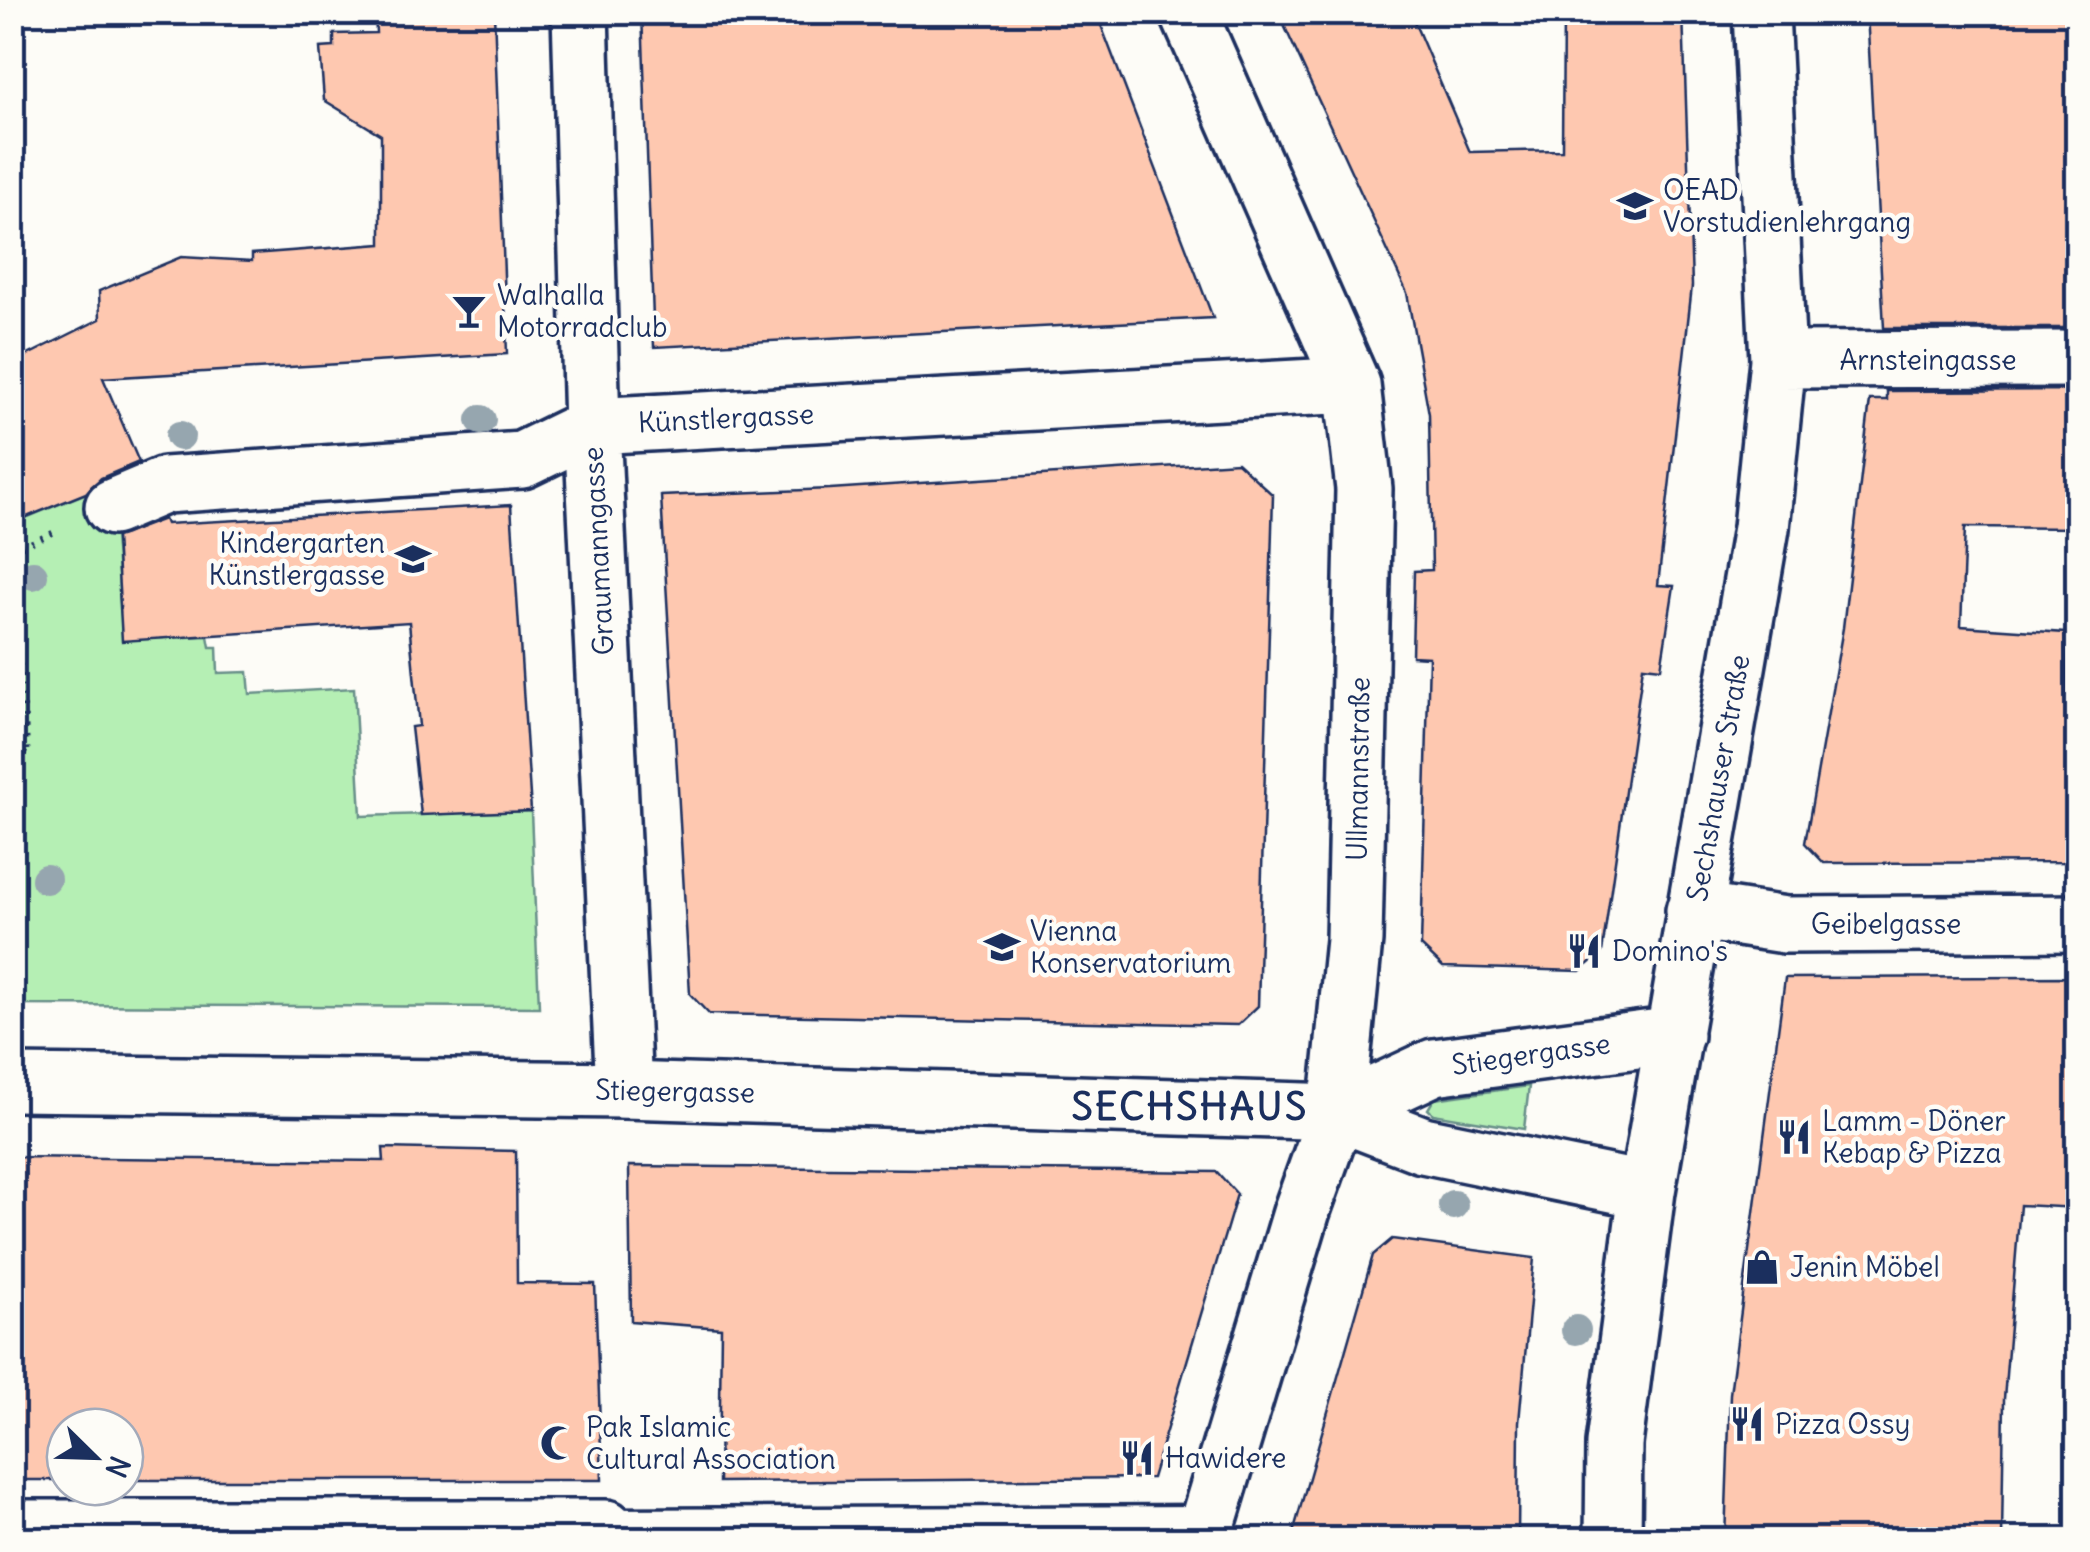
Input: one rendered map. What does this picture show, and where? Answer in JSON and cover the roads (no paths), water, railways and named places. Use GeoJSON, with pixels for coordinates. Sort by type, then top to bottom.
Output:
{"type":"FeatureCollection","features":[{"type":"Feature","properties":{"kind":"street","name":"Graumanngasse"},"geometry":{"type":"LineString","coordinates":[[580,12],[592,426],[624,1090]]}},
{"type":"Feature","properties":{"kind":"street","name":"Ullmannstraße"},"geometry":{"type":"LineString","coordinates":[[1188,12],[1352,384],[1364,489],[1354,940],[1338,1112],[1302,1210],[1208,1532]]}},
{"type":"Feature","properties":{"kind":"street","name":"Sechshauser Straße"},"geometry":{"type":"LineString","coordinates":[[1613,1540],[1614,1444],[1646,1191],[1761,528],[1778,360],[1761,12]]}},
{"type":"Feature","properties":{"kind":"street","name":"Arnsteingasse"},"geometry":{"type":"LineString","coordinates":[[1778,360],[2078,359]]}},
{"type":"Feature","properties":{"kind":"street","name":"Künstlergasse"},"geometry":{"type":"LineString","coordinates":[[114,506],[165,484],[522,460],[592,426],[1352,384]]}},
{"type":"Feature","properties":{"kind":"street","name":"Geibelgasse"},"geometry":{"type":"LineString","coordinates":[[1694,911],[1785,924],[2078,923]]}},
{"type":"Feature","properties":{"kind":"street","name":"Stiegergasse"},"geometry":{"type":"LineString","coordinates":[[1338,1112],[1434,1067],[1675,1035]]}},
{"type":"Feature","properties":{"kind":"street","name":"Stiegergasse"},"geometry":{"type":"LineString","coordinates":[[12,1083],[624,1090],[1338,1112],[1422,1144],[1646,1191]]}},
{"type":"Feature","properties":{"kind":"street"},"geometry":{"type":"LineString","coordinates":[[12,1528],[606,1528]]}},
{"type":"Feature","properties":{"kind":"lane"},"geometry":{"type":"LineString","coordinates":[[606,1528],[1208,1532]]}},
{"type":"Feature","properties":{"kind":"place","name":"OEAD Vorstudienlehrgang"},"geometry":{"type":"Point","coordinates":[1635,206]}},
{"type":"Feature","properties":{"kind":"place","name":"Walhalla Motorradclub"},"geometry":{"type":"Point","coordinates":[469,311]}},
{"type":"Feature","properties":{"kind":"place","name":"Kindergarten Künstlergasse"},"geometry":{"type":"Point","coordinates":[413,559]}},
{"type":"Feature","properties":{"kind":"place","name":"Vienna Konservatorium"},"geometry":{"type":"Point","coordinates":[1002,947]}},
{"type":"Feature","properties":{"kind":"place","name":"Domino's"},"geometry":{"type":"Point","coordinates":[1584,951]}},
{"type":"Feature","properties":{"kind":"place","name":"Lamm - Döner Kebap & Pizza"},"geometry":{"type":"Point","coordinates":[1794,1137]}},
{"type":"Feature","properties":{"kind":"place","name":"Jenin Möbel"},"geometry":{"type":"Point","coordinates":[1762,1267]}},
{"type":"Feature","properties":{"kind":"place","name":"Pizza Ossy"},"geometry":{"type":"Point","coordinates":[1747,1424]}},
{"type":"Feature","properties":{"kind":"place","name":"Pak Islamic Cultural Association"},"geometry":{"type":"Point","coordinates":[558,1443]}},
{"type":"Feature","properties":{"kind":"place","name":"Hawidere"},"geometry":{"type":"Point","coordinates":[1137,1458]}},
{"type":"Feature","properties":{"kind":"district","name":"SECHSHAUS"},"geometry":{"type":"Point","coordinates":[1190,1106]}}]}
